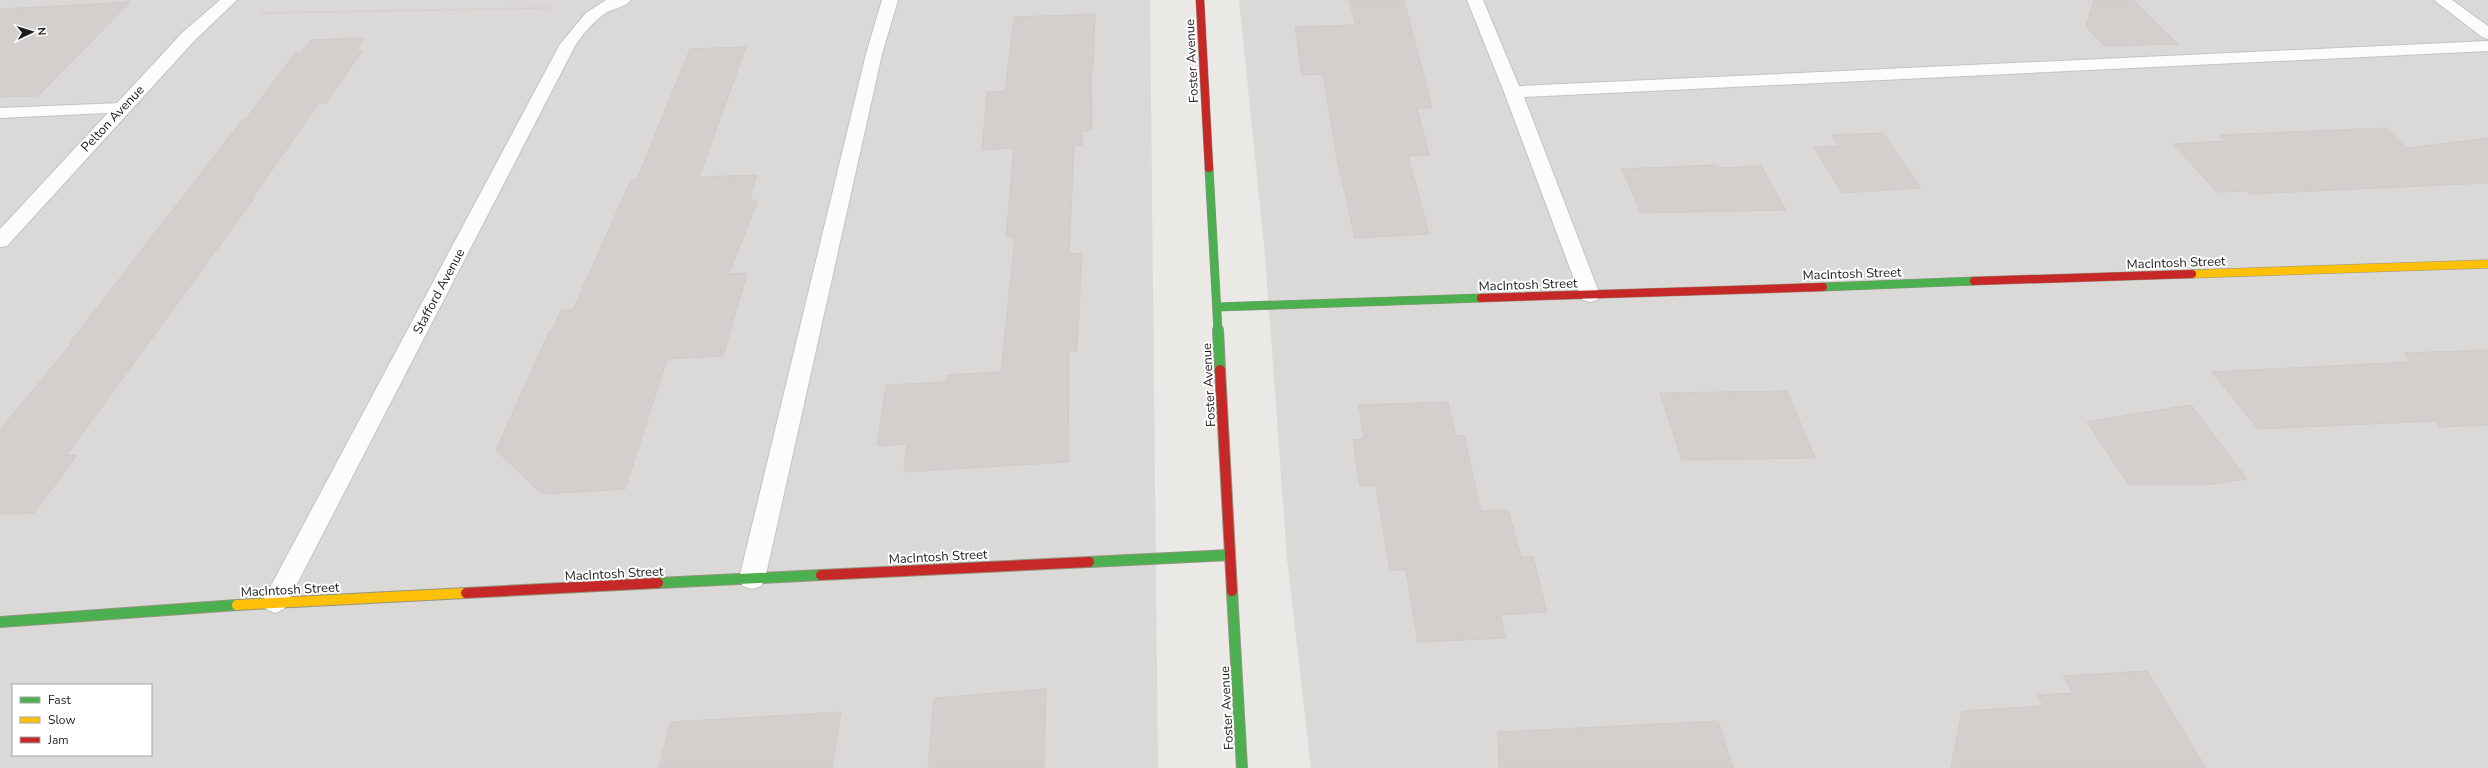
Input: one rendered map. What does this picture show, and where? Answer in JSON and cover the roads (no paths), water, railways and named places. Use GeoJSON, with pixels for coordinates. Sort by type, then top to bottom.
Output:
{"type":"FeatureCollection","features":[{"type":"Feature","properties":{"kind":"street","name":"Stafford Avenue"},"geometry":{"type":"LineString","coordinates":[[275,602],[568,44],[577,30],[597,11],[623,0]]}},
{"type":"Feature","properties":{"kind":"street"},"geometry":{"type":"LineString","coordinates":[[752,579],[874,54],[890,0]]}},
{"type":"Feature","properties":{"kind":"street","name":"Foster Avenue"},"geometry":{"type":"LineString","coordinates":[[1200,0],[1242,768]]}},
{"type":"Feature","properties":{"kind":"street"},"geometry":{"type":"LineString","coordinates":[[1475,0],[1513,92],[1590,295]]}},
{"type":"Feature","properties":{"kind":"street"},"geometry":{"type":"LineString","coordinates":[[2442,0],[2488,34]]}},
{"type":"Feature","properties":{"kind":"street","name":"Pelton Avenue"},"geometry":{"type":"LineString","coordinates":[[0,241],[121,108],[190,36],[223,5]]}},
{"type":"Feature","properties":{"kind":"street"},"geometry":{"type":"LineString","coordinates":[[1513,92],[2488,46]]}},
{"type":"Feature","properties":{"kind":"street"},"geometry":{"type":"LineString","coordinates":[[0,113],[121,108]]}},
{"type":"Feature","properties":{"kind":"street","name":"MacIntosh Street"},"geometry":{"type":"LineString","coordinates":[[1217,307],[2488,264]]}},
{"type":"Feature","properties":{"kind":"street","name":"MacIntosh Street"},"geometry":{"type":"LineString","coordinates":[[0,622],[275,602],[1230,555]]}}]}
